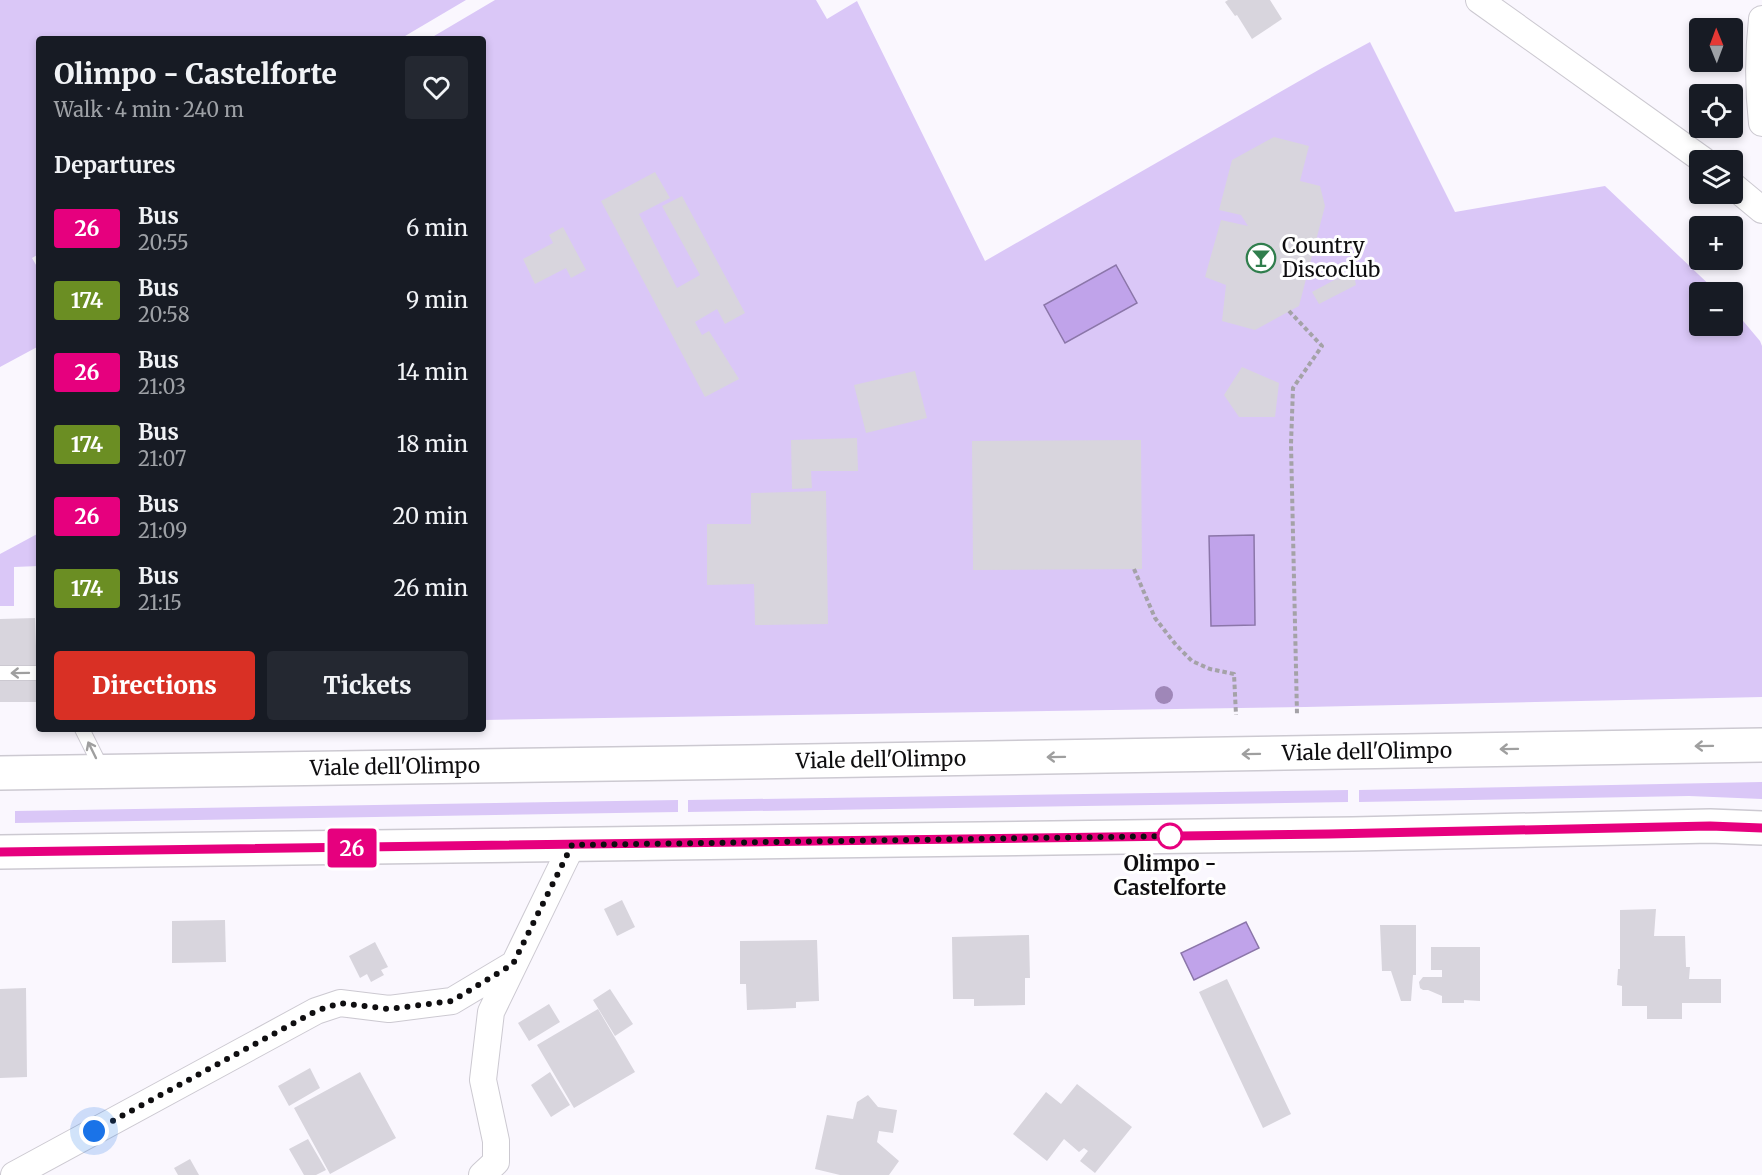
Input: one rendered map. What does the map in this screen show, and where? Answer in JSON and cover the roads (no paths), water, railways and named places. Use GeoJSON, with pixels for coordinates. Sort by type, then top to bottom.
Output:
{"type":"FeatureCollection","features":[{"type":"Feature","properties":{"kind":"street"},"geometry":{"type":"LineString","coordinates":[[1479,0],[1689,150]]}},
{"type":"Feature","properties":{"kind":"street"},"geometry":{"type":"LineString","coordinates":[[1762,19],[1758,55],[1762,123]]}},
{"type":"Feature","properties":{"kind":"street"},"geometry":{"type":"LineString","coordinates":[[1743,194],[1762,210]]}},
{"type":"Feature","properties":{"kind":"street","name":"Viale dell'Olimpo"},"geometry":{"type":"LineString","coordinates":[[0,772],[694,763],[1762,744]]}},
{"type":"Feature","properties":{"kind":"street"},"geometry":{"type":"LineString","coordinates":[[0,852],[1329,834],[1710,826],[1762,828]]}},
{"type":"Feature","properties":{"kind":"street"},"geometry":{"type":"LineString","coordinates":[[482,1175],[495,1162],[496,1141],[483,1080],[491,1012],[572,845]]}},
{"type":"Feature","properties":{"kind":"street"},"geometry":{"type":"LineString","coordinates":[[14,1175],[316,1011],[340,1003],[389,1009],[452,1001],[513,964]]}},
{"type":"Feature","properties":{"kind":"lane"},"geometry":{"type":"LineString","coordinates":[[0,673],[36,673]]}},
{"type":"Feature","properties":{"kind":"lane"},"geometry":{"type":"LineString","coordinates":[[84,732],[103,771]]}},
{"type":"Feature","properties":{"kind":"place","name":"Country Discoclub"},"geometry":{"type":"Point","coordinates":[1261,258]}},
{"type":"Feature","properties":{"kind":"place","name":"Olimpo - Castelforte"},"geometry":{"type":"Point","coordinates":[1170,836]}}]}
